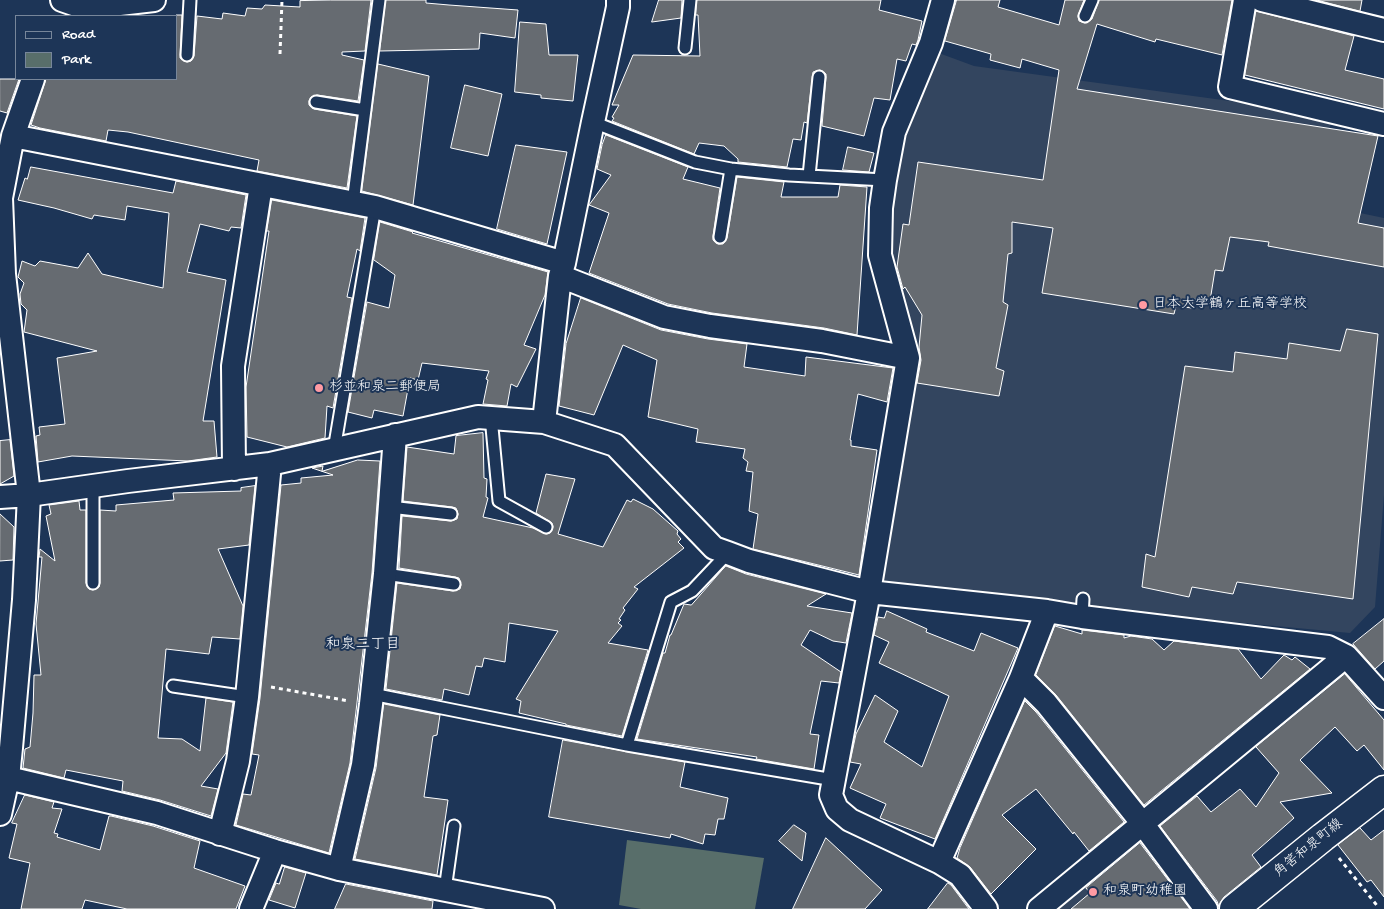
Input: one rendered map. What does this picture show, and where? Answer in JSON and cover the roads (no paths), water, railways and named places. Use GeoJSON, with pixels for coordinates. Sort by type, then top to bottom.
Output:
{"type":"FeatureCollection","features":[{"type":"Feature","properties":{"kind":"main road","name":"角筈和泉町線"},"geometry":{"type":"LineString","coordinates":[[1234,909],[1384,790]]}},
{"type":"Feature","properties":{"kind":"street"},"geometry":{"type":"LineString","coordinates":[[55,15],[61,0],[86,8],[154,0]]}},
{"type":"Feature","properties":{"kind":"street"},"geometry":{"type":"LineString","coordinates":[[544,422],[562,270],[618,0]]}},
{"type":"Feature","properties":{"kind":"street"},"geometry":{"type":"LineString","coordinates":[[943,0],[931,43],[894,132],[881,208],[880,255],[908,358],[869,592],[831,795],[837,809],[850,820],[938,862],[960,875],[986,909]]}},
{"type":"Feature","properties":{"kind":"street"},"geometry":{"type":"LineString","coordinates":[[1245,0],[1230,87],[1384,124]]}},
{"type":"Feature","properties":{"kind":"street"},"geometry":{"type":"LineString","coordinates":[[1262,0],[1384,30]]}},
{"type":"Feature","properties":{"kind":"street"},"geometry":{"type":"LineString","coordinates":[[0,814],[8,778],[6,747],[24,600],[29,495],[5,347],[1,198],[6,134],[33,80]]}},
{"type":"Feature","properties":{"kind":"street"},"geometry":{"type":"LineString","coordinates":[[6,134],[375,207],[562,270],[588,286],[639,309],[664,317],[710,326],[822,340],[908,358]]}},
{"type":"Feature","properties":{"kind":"street"},"geometry":{"type":"LineString","coordinates":[[234,469],[233,366],[261,185]]}},
{"type":"Feature","properties":{"kind":"street"},"geometry":{"type":"LineString","coordinates":[[0,497],[29,495],[270,464],[478,417],[544,422],[616,445],[714,548],[749,561],[869,592],[1047,610],[1082,608],[1328,647],[1346,656],[1384,698]]}},
{"type":"Feature","properties":{"kind":"street"},"geometry":{"type":"LineString","coordinates":[[339,869],[363,765],[372,699],[385,574],[395,435]]}},
{"type":"Feature","properties":{"kind":"street"},"geometry":{"type":"LineString","coordinates":[[220,834],[238,761],[248,690],[270,464]]}},
{"type":"Feature","properties":{"kind":"street"},"geometry":{"type":"LineString","coordinates":[[938,862],[1021,678],[1047,610]]}},
{"type":"Feature","properties":{"kind":"street"},"geometry":{"type":"LineString","coordinates":[[1039,909],[1346,656]]}},
{"type":"Feature","properties":{"kind":"street"},"geometry":{"type":"LineString","coordinates":[[1021,678],[1046,703],[1142,823],[1206,909]]}},
{"type":"Feature","properties":{"kind":"street"},"geometry":{"type":"LineString","coordinates":[[8,778],[157,813],[274,851],[339,869],[543,909]]}},
{"type":"Feature","properties":{"kind":"street"},"geometry":{"type":"LineString","coordinates":[[250,909],[274,851]]}},
{"type":"Feature","properties":{"kind":"lane"},"geometry":{"type":"LineString","coordinates":[[187,55],[190,0]]}},
{"type":"Feature","properties":{"kind":"lane"},"geometry":{"type":"LineString","coordinates":[[353,203],[379,0]]}},
{"type":"Feature","properties":{"kind":"lane"},"geometry":{"type":"LineString","coordinates":[[685,48],[690,0]]}},
{"type":"Feature","properties":{"kind":"lane"},"geometry":{"type":"LineString","coordinates":[[1085,16],[1092,0]]}},
{"type":"Feature","properties":{"kind":"lane"},"geometry":{"type":"LineString","coordinates":[[809,176],[819,76]]}},
{"type":"Feature","properties":{"kind":"lane"},"geometry":{"type":"LineString","coordinates":[[316,102],[365,110]]}},
{"type":"Feature","properties":{"kind":"lane"},"geometry":{"type":"LineString","coordinates":[[593,122],[695,162],[731,169],[885,180]]}},
{"type":"Feature","properties":{"kind":"lane"},"geometry":{"type":"LineString","coordinates":[[720,237],[731,169]]}},
{"type":"Feature","properties":{"kind":"lane"},"geometry":{"type":"LineString","coordinates":[[334,450],[375,207]]}},
{"type":"Feature","properties":{"kind":"lane"},"geometry":{"type":"LineString","coordinates":[[491,417],[499,501],[546,527]]}},
{"type":"Feature","properties":{"kind":"lane"},"geometry":{"type":"LineString","coordinates":[[93,486],[93,583]]}},
{"type":"Feature","properties":{"kind":"lane"},"geometry":{"type":"LineString","coordinates":[[390,507],[451,514]]}},
{"type":"Feature","properties":{"kind":"lane"},"geometry":{"type":"LineString","coordinates":[[627,745],[671,602],[692,591],[728,553]]}},
{"type":"Feature","properties":{"kind":"lane"},"geometry":{"type":"LineString","coordinates":[[385,574],[454,584]]}},
{"type":"Feature","properties":{"kind":"lane"},"geometry":{"type":"LineString","coordinates":[[173,686],[248,690]]}},
{"type":"Feature","properties":{"kind":"lane"},"geometry":{"type":"LineString","coordinates":[[372,699],[834,780]]}},
{"type":"Feature","properties":{"kind":"lane"},"geometry":{"type":"LineString","coordinates":[[445,890],[454,826]]}},
{"type":"Feature","properties":{"kind":"place","name":"日本大学鶴ヶ丘高等学校"},"geometry":{"type":"Point","coordinates":[1143,305]}},
{"type":"Feature","properties":{"kind":"place","name":"杉並和泉二郵便局"},"geometry":{"type":"Point","coordinates":[319,388]}},
{"type":"Feature","properties":{"kind":"place","name":"和泉町幼稚園"},"geometry":{"type":"Point","coordinates":[1093,892]}},
{"type":"Feature","properties":{"kind":"district","name":"和泉二丁目"},"geometry":{"type":"Point","coordinates":[363,646]}}]}
